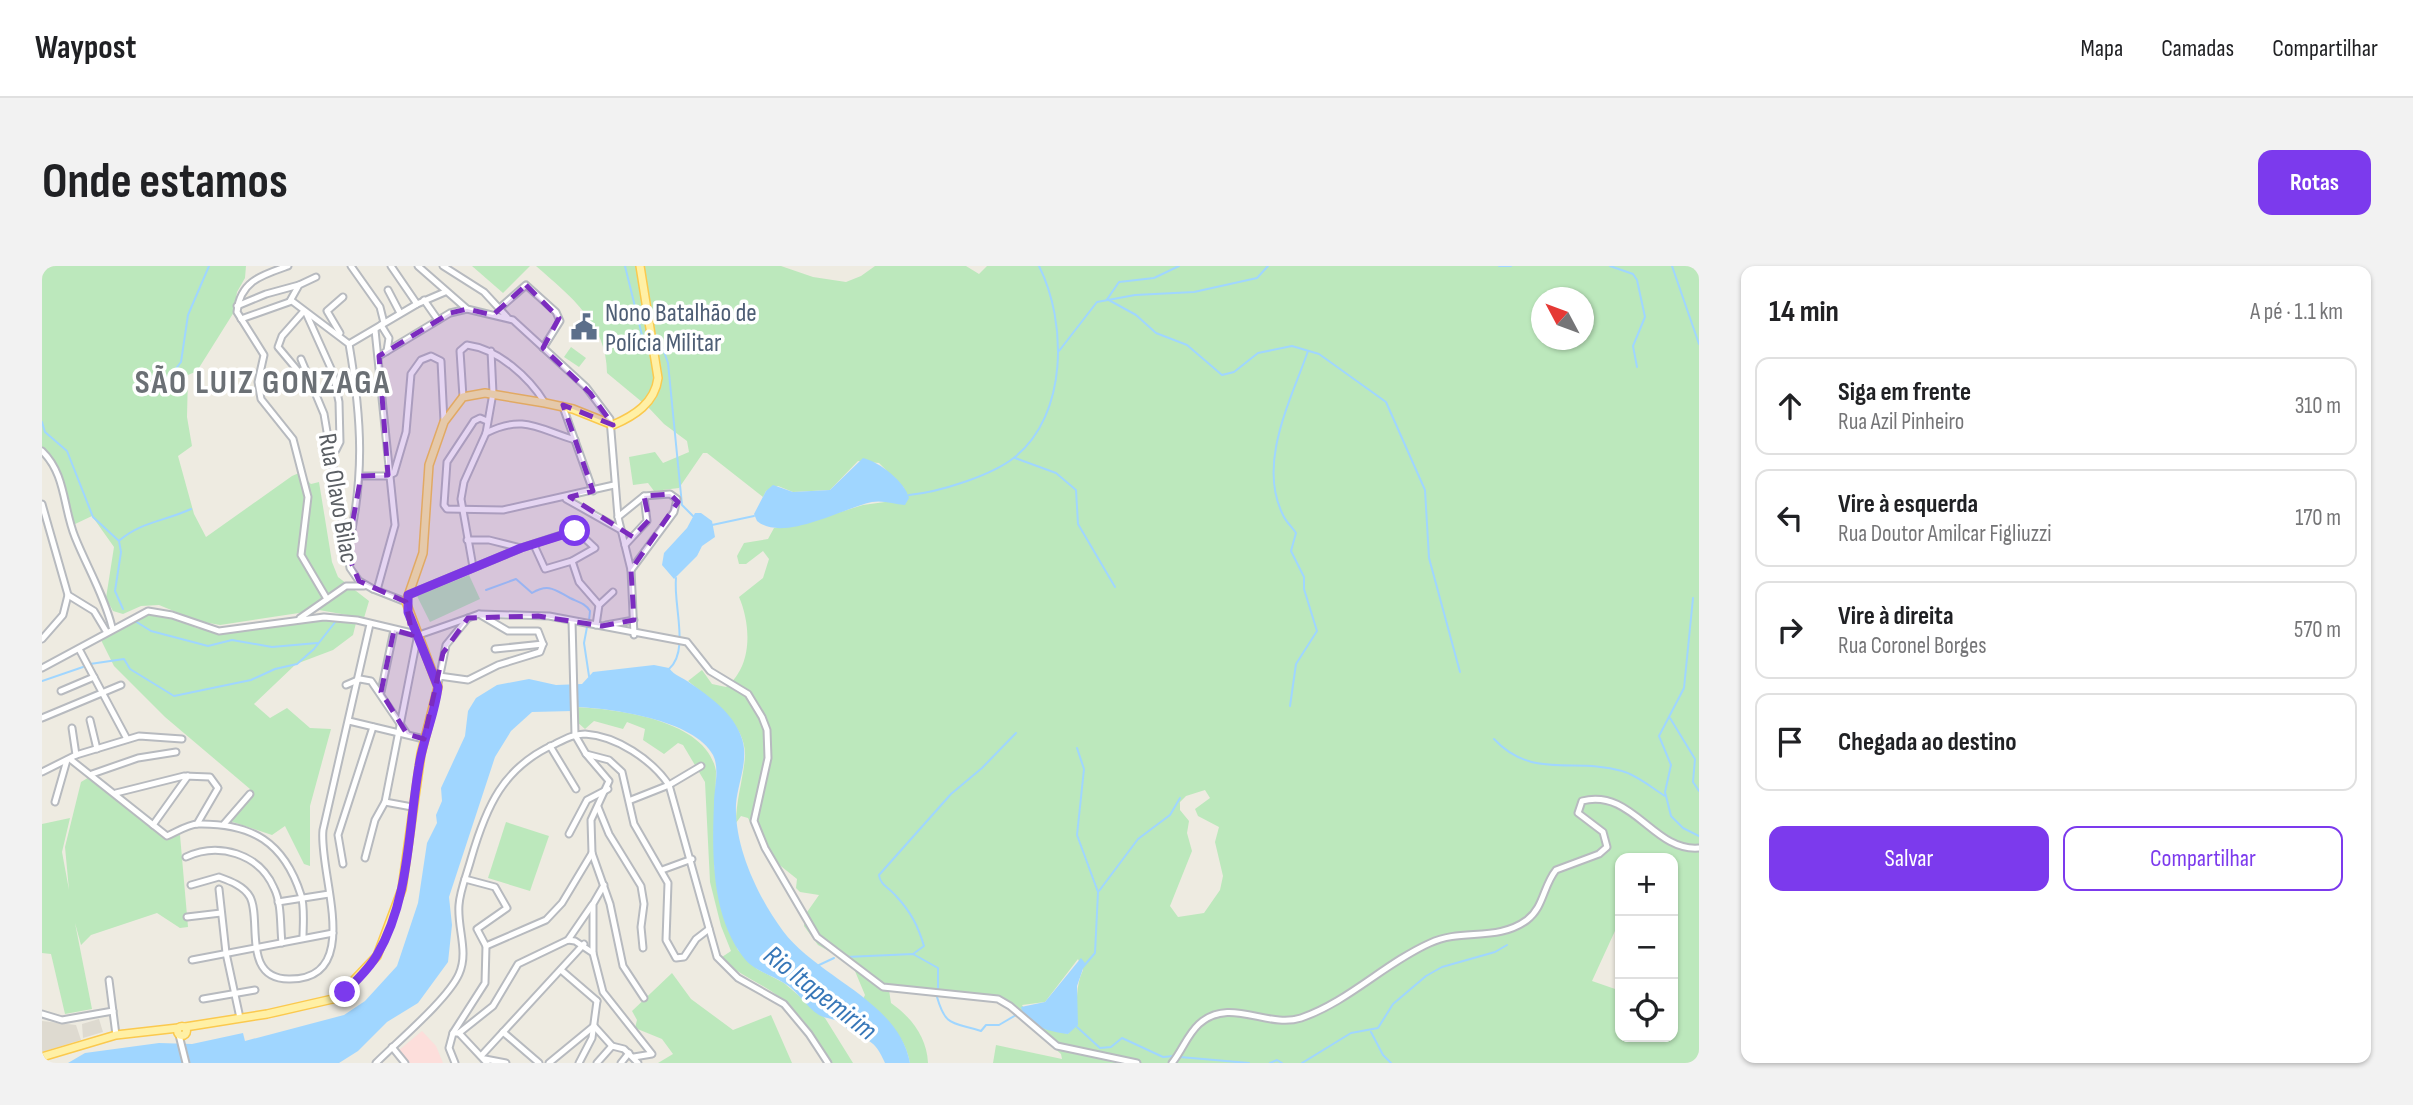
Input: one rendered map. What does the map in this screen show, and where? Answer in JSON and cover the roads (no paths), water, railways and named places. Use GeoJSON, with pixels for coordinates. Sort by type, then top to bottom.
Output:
{"type":"FeatureCollection","features":[{"type":"Feature","properties":{"kind":"main road"},"geometry":{"type":"LineString","coordinates":[[42,1057],[116,1035],[181,1033],[194,1026],[337,998],[377,956],[402,889],[424,739],[438,687],[416,637],[407,599],[426,537],[427,474],[444,422],[463,397],[478,392],[544,401],[612,425],[647,403],[657,386],[657,367],[640,266]]}},
{"type":"Feature","properties":{"kind":"street"},"geometry":{"type":"LineString","coordinates":[[288,266],[254,278],[245,288],[237,306],[241,319],[264,355],[258,382],[263,404],[293,439],[309,508],[301,555],[327,599]]}},
{"type":"Feature","properties":{"kind":"street"},"geometry":{"type":"LineString","coordinates":[[351,266],[380,307],[389,338],[387,351]]}},
{"type":"Feature","properties":{"kind":"street"},"geometry":{"type":"LineString","coordinates":[[391,266],[417,304]]}},
{"type":"Feature","properties":{"kind":"street"},"geometry":{"type":"LineString","coordinates":[[418,266],[467,309],[507,317]]}},
{"type":"Feature","properties":{"kind":"street"},"geometry":{"type":"LineString","coordinates":[[443,266],[501,307],[507,317],[586,387],[612,425],[614,485],[618,517],[631,570],[635,635]]}},
{"type":"Feature","properties":{"kind":"street"},"geometry":{"type":"LineString","coordinates":[[237,306],[316,277]]}},
{"type":"Feature","properties":{"kind":"street"},"geometry":{"type":"LineString","coordinates":[[241,319],[287,301],[299,285]]}},
{"type":"Feature","properties":{"kind":"street"},"geometry":{"type":"LineString","coordinates":[[501,307],[526,285],[556,312],[559,321],[543,348]]}},
{"type":"Feature","properties":{"kind":"street"},"geometry":{"type":"LineString","coordinates":[[388,290],[400,313]]}},
{"type":"Feature","properties":{"kind":"street"},"geometry":{"type":"LineString","coordinates":[[349,344],[424,300],[445,292]]}},
{"type":"Feature","properties":{"kind":"street"},"geometry":{"type":"LineString","coordinates":[[341,336],[327,312],[342,297]]}},
{"type":"Feature","properties":{"kind":"street"},"geometry":{"type":"LineString","coordinates":[[424,300],[438,320]]}},
{"type":"Feature","properties":{"kind":"street"},"geometry":{"type":"LineString","coordinates":[[287,301],[349,344],[358,403],[361,476],[347,553]]}},
{"type":"Feature","properties":{"kind":"street"},"geometry":{"type":"LineString","coordinates":[[379,356],[438,320],[467,309]]}},
{"type":"Feature","properties":{"kind":"street"},"geometry":{"type":"LineString","coordinates":[[304,311],[282,336],[278,347],[311,386]]}},
{"type":"Feature","properties":{"kind":"street"},"geometry":{"type":"LineString","coordinates":[[304,311],[335,382],[340,442],[336,450],[330,453]]}},
{"type":"Feature","properties":{"kind":"street"},"geometry":{"type":"LineString","coordinates":[[375,330],[394,532],[375,589]]}},
{"type":"Feature","properties":{"kind":"street"},"geometry":{"type":"LineString","coordinates":[[463,397],[461,348],[467,345],[491,351],[504,359],[544,401]]}},
{"type":"Feature","properties":{"kind":"street"},"geometry":{"type":"LineString","coordinates":[[473,568],[461,510],[462,489],[486,433],[493,393],[491,351]]}},
{"type":"Feature","properties":{"kind":"street"},"geometry":{"type":"LineString","coordinates":[[361,476],[388,476],[394,473],[406,432],[413,370],[424,358],[434,356],[441,361],[444,422]]}},
{"type":"Feature","properties":{"kind":"street","name":"Rua Olavo Bilac"},"geometry":{"type":"LineString","coordinates":[[301,359],[324,414],[347,553],[354,577],[375,589]]}},
{"type":"Feature","properties":{"kind":"street"},"geometry":{"type":"LineString","coordinates":[[563,407],[593,491]]}},
{"type":"Feature","properties":{"kind":"street"},"geometry":{"type":"LineString","coordinates":[[487,421],[480,418],[474,421],[447,462],[444,505],[447,509],[503,510],[614,485]]}},
{"type":"Feature","properties":{"kind":"street"},"geometry":{"type":"LineString","coordinates":[[486,433],[501,425],[520,422],[575,440]]}},
{"type":"Feature","properties":{"kind":"street"},"geometry":{"type":"LineString","coordinates":[[42,451],[54,466],[72,530],[99,588],[113,627]]}},
{"type":"Feature","properties":{"kind":"street"},"geometry":{"type":"LineString","coordinates":[[618,517],[644,496],[670,494],[677,499],[674,512],[631,570]]}},
{"type":"Feature","properties":{"kind":"street"},"geometry":{"type":"LineString","coordinates":[[625,545],[646,523],[648,517],[644,496]]}},
{"type":"Feature","properties":{"kind":"street"},"geometry":{"type":"LineString","coordinates":[[565,498],[621,530]]}},
{"type":"Feature","properties":{"kind":"street"},"geometry":{"type":"LineString","coordinates":[[42,504],[68,595],[63,615],[44,636]]}},
{"type":"Feature","properties":{"kind":"street"},"geometry":{"type":"LineString","coordinates":[[407,599],[521,548],[570,532],[579,533],[593,545],[594,550],[572,561],[545,569],[534,545]]}},
{"type":"Feature","properties":{"kind":"street"},"geometry":{"type":"LineString","coordinates":[[467,540],[489,540],[521,548]]}},
{"type":"Feature","properties":{"kind":"street"},"geometry":{"type":"LineString","coordinates":[[572,561],[579,582],[599,605]]}},
{"type":"Feature","properties":{"kind":"street","name":"Rua Olavo Bilac"},"geometry":{"type":"LineString","coordinates":[[290,622],[310,613],[349,585],[375,589],[407,599]]}},
{"type":"Feature","properties":{"kind":"street"},"geometry":{"type":"LineString","coordinates":[[594,625],[599,605],[613,592]]}},
{"type":"Feature","properties":{"kind":"street"},"geometry":{"type":"LineString","coordinates":[[68,595],[94,611],[106,631]]}},
{"type":"Feature","properties":{"kind":"street"},"geometry":{"type":"LineString","coordinates":[[42,668],[113,627],[148,611],[172,615],[219,631],[324,617],[370,624],[416,637],[479,614],[549,616],[635,635],[681,641],[709,671],[748,694],[762,717],[767,730],[768,758],[754,815],[755,827],[817,937],[883,987],[998,999],[1058,1046],[1137,1063]]}},
{"type":"Feature","properties":{"kind":"street"},"geometry":{"type":"LineString","coordinates":[[439,676],[468,680],[498,665],[540,652],[543,644],[538,631],[512,632],[485,620],[479,614]]}},
{"type":"Feature","properties":{"kind":"street"},"geometry":{"type":"LineString","coordinates":[[438,687],[446,645],[468,618]]}},
{"type":"Feature","properties":{"kind":"street"},"geometry":{"type":"LineString","coordinates":[[594,625],[634,620]]}},
{"type":"Feature","properties":{"kind":"street"},"geometry":{"type":"LineString","coordinates":[[572,621],[575,735],[586,754],[608,779],[608,789],[591,820],[592,853],[604,885],[623,967],[644,998]]}},
{"type":"Feature","properties":{"kind":"street"},"geometry":{"type":"LineString","coordinates":[[191,886],[219,877],[244,890],[252,903],[256,948],[264,968],[274,975],[286,980],[303,978],[315,974],[328,960],[332,954],[333,933],[322,850],[323,830],[336,766],[360,679],[370,624]]}},
{"type":"Feature","properties":{"kind":"street"},"geometry":{"type":"LineString","coordinates":[[381,692],[394,630]]}},
{"type":"Feature","properties":{"kind":"street"},"geometry":{"type":"LineString","coordinates":[[365,858],[375,820],[385,802],[402,724],[416,637]]}},
{"type":"Feature","properties":{"kind":"street"},"geometry":{"type":"LineString","coordinates":[[495,649],[543,644]]}},
{"type":"Feature","properties":{"kind":"street"},"geometry":{"type":"LineString","coordinates":[[79,649],[127,739]]}},
{"type":"Feature","properties":{"kind":"street"},"geometry":{"type":"LineString","coordinates":[[61,691],[94,677]]}},
{"type":"Feature","properties":{"kind":"street"},"geometry":{"type":"LineString","coordinates":[[346,685],[360,679],[372,681],[407,734]]}},
{"type":"Feature","properties":{"kind":"street"},"geometry":{"type":"LineString","coordinates":[[42,718],[121,685]]}},
{"type":"Feature","properties":{"kind":"street"},"geometry":{"type":"LineString","coordinates":[[90,720],[97,749]]}},
{"type":"Feature","properties":{"kind":"street"},"geometry":{"type":"LineString","coordinates":[[349,721],[424,739]]}},
{"type":"Feature","properties":{"kind":"street"},"geometry":{"type":"LineString","coordinates":[[55,802],[71,758],[72,727]]}},
{"type":"Feature","properties":{"kind":"street"},"geometry":{"type":"LineString","coordinates":[[343,864],[338,835],[373,727]]}},
{"type":"Feature","properties":{"kind":"street"},"geometry":{"type":"LineString","coordinates":[[42,772],[71,758],[127,739],[146,735],[182,739]]}},
{"type":"Feature","properties":{"kind":"street"},"geometry":{"type":"LineString","coordinates":[[378,1063],[447,993],[461,971],[463,949],[458,912],[483,819],[496,791],[523,761],[575,735],[596,736],[640,755],[656,767],[669,785],[721,963],[738,978],[784,1004],[809,1034],[828,1063]]}},
{"type":"Feature","properties":{"kind":"street"},"geometry":{"type":"LineString","coordinates":[[550,746],[576,789]]}},
{"type":"Feature","properties":{"kind":"street"},"geometry":{"type":"LineString","coordinates":[[92,775],[145,756],[176,752]]}},
{"type":"Feature","properties":{"kind":"street"},"geometry":{"type":"LineString","coordinates":[[586,754],[609,760],[618,766],[626,782],[634,824],[662,870],[670,891],[666,940],[676,958],[682,960],[696,939],[709,929]]}},
{"type":"Feature","properties":{"kind":"street"},"geometry":{"type":"LineString","coordinates":[[71,758],[167,836],[197,824],[224,824],[259,835],[276,848],[288,864],[302,897],[303,939]]}},
{"type":"Feature","properties":{"kind":"street"},"geometry":{"type":"LineString","coordinates":[[631,800],[669,785],[701,766]]}},
{"type":"Feature","properties":{"kind":"street"},"geometry":{"type":"LineString","coordinates":[[116,793],[188,776],[210,777],[218,788],[197,824]]}},
{"type":"Feature","properties":{"kind":"street"},"geometry":{"type":"LineString","coordinates":[[153,825],[188,776]]}},
{"type":"Feature","properties":{"kind":"street"},"geometry":{"type":"LineString","coordinates":[[569,834],[587,800],[608,789]]}},
{"type":"Feature","properties":{"kind":"street"},"geometry":{"type":"LineString","coordinates":[[224,824],[250,794]]}},
{"type":"Feature","properties":{"kind":"street"},"geometry":{"type":"LineString","coordinates":[[1172,1063],[1195,1028],[1215,1016],[1232,1012],[1275,1022],[1296,1019],[1332,1002],[1433,941],[1503,933],[1516,928],[1538,909],[1556,870],[1599,854],[1606,848],[1603,832],[1578,813],[1583,801],[1599,799],[1616,802],[1678,845],[1699,848]]}},
{"type":"Feature","properties":{"kind":"street"},"geometry":{"type":"LineString","coordinates":[[385,802],[412,807]]}},
{"type":"Feature","properties":{"kind":"street"},"geometry":{"type":"LineString","coordinates":[[598,807],[643,895],[643,948]]}},
{"type":"Feature","properties":{"kind":"street"},"geometry":{"type":"LineString","coordinates":[[186,858],[198,852],[218,849],[254,862],[274,888],[282,943]]}},
{"type":"Feature","properties":{"kind":"street"},"geometry":{"type":"LineString","coordinates":[[486,946],[546,920],[562,903],[592,853]]}},
{"type":"Feature","properties":{"kind":"street"},"geometry":{"type":"LineString","coordinates":[[662,870],[692,859]]}},
{"type":"Feature","properties":{"kind":"street"},"geometry":{"type":"LineString","coordinates":[[455,1063],[450,1048],[485,983],[486,946],[477,929],[507,906],[495,887],[465,879]]}},
{"type":"Feature","properties":{"kind":"street"},"geometry":{"type":"LineString","coordinates":[[456,1033],[493,1006],[518,964],[568,940],[604,885]]}},
{"type":"Feature","properties":{"kind":"street"},"geometry":{"type":"LineString","coordinates":[[219,889],[226,953],[240,1018]]}},
{"type":"Feature","properties":{"kind":"street"},"geometry":{"type":"LineString","coordinates":[[278,902],[329,894]]}},
{"type":"Feature","properties":{"kind":"street"},"geometry":{"type":"LineString","coordinates":[[593,904],[593,953],[603,992],[650,1051],[650,1057],[634,1058],[621,1063]]}},
{"type":"Feature","properties":{"kind":"street"},"geometry":{"type":"LineString","coordinates":[[187,917],[221,913]]}},
{"type":"Feature","properties":{"kind":"street"},"geometry":{"type":"LineString","coordinates":[[192,960],[333,933]]}},
{"type":"Feature","properties":{"kind":"street"},"geometry":{"type":"LineString","coordinates":[[568,940],[584,944],[593,953]]}},
{"type":"Feature","properties":{"kind":"street"},"geometry":{"type":"LineString","coordinates":[[484,1059],[503,1032],[584,944]]}},
{"type":"Feature","properties":{"kind":"street"},"geometry":{"type":"LineString","coordinates":[[561,970],[597,1001]]}},
{"type":"Feature","properties":{"kind":"street"},"geometry":{"type":"LineString","coordinates":[[109,981],[116,1035]]}},
{"type":"Feature","properties":{"kind":"street"},"geometry":{"type":"LineString","coordinates":[[203,999],[255,990]]}},
{"type":"Feature","properties":{"kind":"street"},"geometry":{"type":"LineString","coordinates":[[579,1063],[590,1046],[597,1001],[603,992]]}},
{"type":"Feature","properties":{"kind":"street"},"geometry":{"type":"LineString","coordinates":[[42,1014],[62,1020],[113,1012]]}},
{"type":"Feature","properties":{"kind":"street"},"geometry":{"type":"LineString","coordinates":[[594,1026],[612,1046],[634,1058]]}},
{"type":"Feature","properties":{"kind":"street"},"geometry":{"type":"LineString","coordinates":[[549,1063],[594,1026]]}},
{"type":"Feature","properties":{"kind":"street"},"geometry":{"type":"LineString","coordinates":[[503,1032],[539,1063]]}},
{"type":"Feature","properties":{"kind":"street"},"geometry":{"type":"LineString","coordinates":[[181,1033],[186,1063]]}},
{"type":"Feature","properties":{"kind":"street"},"geometry":{"type":"LineString","coordinates":[[456,1033],[484,1059],[506,1063]]}},
{"type":"Feature","properties":{"kind":"street"},"geometry":{"type":"LineString","coordinates":[[597,1063],[612,1046]]}},
{"type":"Feature","properties":{"kind":"street"},"geometry":{"type":"LineString","coordinates":[[392,1047],[405,1063]]}},
{"type":"Feature","properties":{"kind":"water"},"geometry":{"type":"Polygon","coordinates":[[[863,458],[877,464],[897,479],[909,498],[905,505],[872,502],[813,522],[782,528],[768,527],[757,521],[754,514],[766,491],[773,485],[793,492],[830,490],[863,458]]]}},
{"type":"Feature","properties":{"kind":"water"},"geometry":{"type":"Polygon","coordinates":[[[695,513],[701,513],[712,521],[715,537],[702,546],[697,556],[674,579],[662,565],[664,553],[687,528],[695,513]]]}},
{"type":"Feature","properties":{"kind":"water","name":"Rio Itapemirim"},"geometry":{"type":"Polygon","coordinates":[[[654,665],[669,668],[712,699],[732,720],[741,736],[743,770],[736,804],[739,837],[749,871],[774,918],[798,948],[856,991],[890,1023],[903,1041],[910,1063],[885,1063],[874,1045],[837,1021],[814,1012],[789,986],[748,962],[733,941],[719,904],[716,884],[713,842],[716,766],[713,755],[703,743],[689,733],[651,718],[575,707],[572,711],[532,712],[511,731],[495,757],[449,897],[452,925],[448,962],[418,1003],[387,1022],[358,1051],[339,1063],[68,1063],[85,1053],[159,1043],[192,1044],[243,1033],[245,1041],[344,1015],[365,1001],[397,966],[418,903],[427,843],[437,823],[436,815],[442,801],[441,788],[465,736],[468,711],[476,698],[497,685],[529,679],[556,685],[582,684],[593,672],[654,665]]]}},
{"type":"Feature","properties":{"kind":"water"},"geometry":{"type":"Polygon","coordinates":[[[1081,958],[1085,963],[1077,986],[1078,1025],[1068,1034],[1047,1030],[1028,1019],[1021,1007],[1045,1002],[1081,958]]]}},
{"type":"Feature","properties":{"kind":"waterway"},"geometry":{"type":"LineString","coordinates":[[165,383],[181,362],[188,315],[209,266]]}},
{"type":"Feature","properties":{"kind":"waterway"},"geometry":{"type":"LineString","coordinates":[[625,266],[642,335],[647,341]]}},
{"type":"Feature","properties":{"kind":"waterway"},"geometry":{"type":"LineString","coordinates":[[909,495],[964,482],[993,471],[1015,457],[1032,439],[1045,417],[1053,392],[1058,340],[1055,313],[1039,266]]}},
{"type":"Feature","properties":{"kind":"waterway"},"geometry":{"type":"LineString","coordinates":[[1108,298],[1119,282],[1154,278],[1179,266]]}},
{"type":"Feature","properties":{"kind":"waterway"},"geometry":{"type":"LineString","coordinates":[[1059,351],[1097,302],[1135,295],[1194,292],[1257,278],[1268,266]]}},
{"type":"Feature","properties":{"kind":"waterway"},"geometry":{"type":"LineString","coordinates":[[1499,266],[1511,266]]}},
{"type":"Feature","properties":{"kind":"waterway"},"geometry":{"type":"LineString","coordinates":[[1610,266],[1633,274],[1637,280],[1645,317],[1633,346],[1637,367]]}},
{"type":"Feature","properties":{"kind":"waterway"},"geometry":{"type":"LineString","coordinates":[[1672,266],[1699,344]]}},
{"type":"Feature","properties":{"kind":"waterway"},"geometry":{"type":"LineString","coordinates":[[1107,299],[1136,315],[1156,333],[1187,345],[1222,375],[1234,372],[1258,353],[1292,346],[1319,354],[1386,402],[1425,490],[1429,558],[1460,672]]}},
{"type":"Feature","properties":{"kind":"waterway"},"geometry":{"type":"LineString","coordinates":[[662,346],[668,363],[682,505],[693,516]]}},
{"type":"Feature","properties":{"kind":"waterway"},"geometry":{"type":"LineString","coordinates":[[1290,706],[1296,664],[1317,631],[1304,589],[1304,577],[1291,551],[1296,533],[1283,515],[1276,495],[1275,453],[1279,432],[1308,351]]}},
{"type":"Feature","properties":{"kind":"waterway"},"geometry":{"type":"LineString","coordinates":[[42,422],[45,432],[67,451],[93,517],[119,541],[121,552],[115,591],[123,609]]}},
{"type":"Feature","properties":{"kind":"waterway"},"geometry":{"type":"LineString","coordinates":[[1015,458],[1056,473],[1076,490],[1078,524],[1115,587]]}},
{"type":"Feature","properties":{"kind":"waterway"},"geometry":{"type":"LineString","coordinates":[[120,540],[145,525],[191,509]]}},
{"type":"Feature","properties":{"kind":"waterway"},"geometry":{"type":"LineString","coordinates":[[712,525],[754,516]]}},
{"type":"Feature","properties":{"kind":"waterway"},"geometry":{"type":"LineString","coordinates":[[669,669],[679,651],[680,639],[676,578]]}},
{"type":"Feature","properties":{"kind":"waterway"},"geometry":{"type":"LineString","coordinates":[[486,590],[516,579],[532,593],[543,588],[552,589],[586,606],[590,611],[589,621]]}},
{"type":"Feature","properties":{"kind":"waterway"},"geometry":{"type":"LineString","coordinates":[[1693,598],[1684,688],[1659,736],[1671,765],[1665,792],[1671,816],[1683,828],[1699,836]]}},
{"type":"Feature","properties":{"kind":"waterway"},"geometry":{"type":"LineString","coordinates":[[135,621],[151,631],[208,646],[232,640],[272,647],[317,643]]}},
{"type":"Feature","properties":{"kind":"waterway"},"geometry":{"type":"LineString","coordinates":[[90,664],[124,659],[130,669],[174,696],[251,680],[275,669],[297,664],[314,649],[336,621]]}},
{"type":"Feature","properties":{"kind":"waterway"},"geometry":{"type":"LineString","coordinates":[[587,627],[584,643],[589,676]]}},
{"type":"Feature","properties":{"kind":"waterway"},"geometry":{"type":"LineString","coordinates":[[42,681],[83,667]]}},
{"type":"Feature","properties":{"kind":"waterway"},"geometry":{"type":"LineString","coordinates":[[1670,718],[1695,759],[1693,782],[1699,791]]}},
{"type":"Feature","properties":{"kind":"waterway"},"geometry":{"type":"LineString","coordinates":[[913,954],[924,946],[916,926],[906,908],[883,884],[879,875],[951,794],[982,768],[1016,733]]}},
{"type":"Feature","properties":{"kind":"waterway"},"geometry":{"type":"LineString","coordinates":[[1494,739],[1508,752],[1523,759],[1555,765],[1605,767],[1622,771],[1665,796]]}},
{"type":"Feature","properties":{"kind":"waterway"},"geometry":{"type":"LineString","coordinates":[[1077,748],[1084,769],[1077,835],[1098,892],[1095,953],[1083,967]]}},
{"type":"Feature","properties":{"kind":"waterway"},"geometry":{"type":"LineString","coordinates":[[1099,891],[1138,839],[1170,815],[1180,798]]}},
{"type":"Feature","properties":{"kind":"waterway"},"geometry":{"type":"LineString","coordinates":[[1302,1063],[1351,1033],[1378,1028],[1393,1004],[1426,976],[1442,967],[1495,952],[1507,945]]}},
{"type":"Feature","properties":{"kind":"waterway"},"geometry":{"type":"LineString","coordinates":[[846,957],[913,954],[938,968],[938,990]]}},
{"type":"Feature","properties":{"kind":"waterway"},"geometry":{"type":"LineString","coordinates":[[817,966],[834,958]]}},
{"type":"Feature","properties":{"kind":"waterway"},"geometry":{"type":"LineString","coordinates":[[937,997],[947,1019],[981,1031],[986,1025],[999,1025],[1016,1015]]}},
{"type":"Feature","properties":{"kind":"waterway"},"geometry":{"type":"LineString","coordinates":[[1077,1027],[1100,1048],[1111,1047],[1122,1038],[1163,1057],[1174,1056]]}},
{"type":"Feature","properties":{"kind":"waterway"},"geometry":{"type":"LineString","coordinates":[[1371,1032],[1383,1055],[1391,1063]]}},
{"type":"Feature","properties":{"kind":"waterway"},"geometry":{"type":"LineString","coordinates":[[1180,1057],[1249,1063]]}},
{"type":"Feature","properties":{"kind":"waterway"},"geometry":{"type":"LineString","coordinates":[[1270,1063],[1277,1060],[1282,1063]]}},
{"type":"Feature","properties":{"kind":"place","name":"Nono Batalhão de Polícia Militar"},"geometry":{"type":"Point","coordinates":[584,327]}},
{"type":"Feature","properties":{"kind":"district","name":"SÃO LUIZ GONZAGA"},"geometry":{"type":"Point","coordinates":[263,381]}}]}
